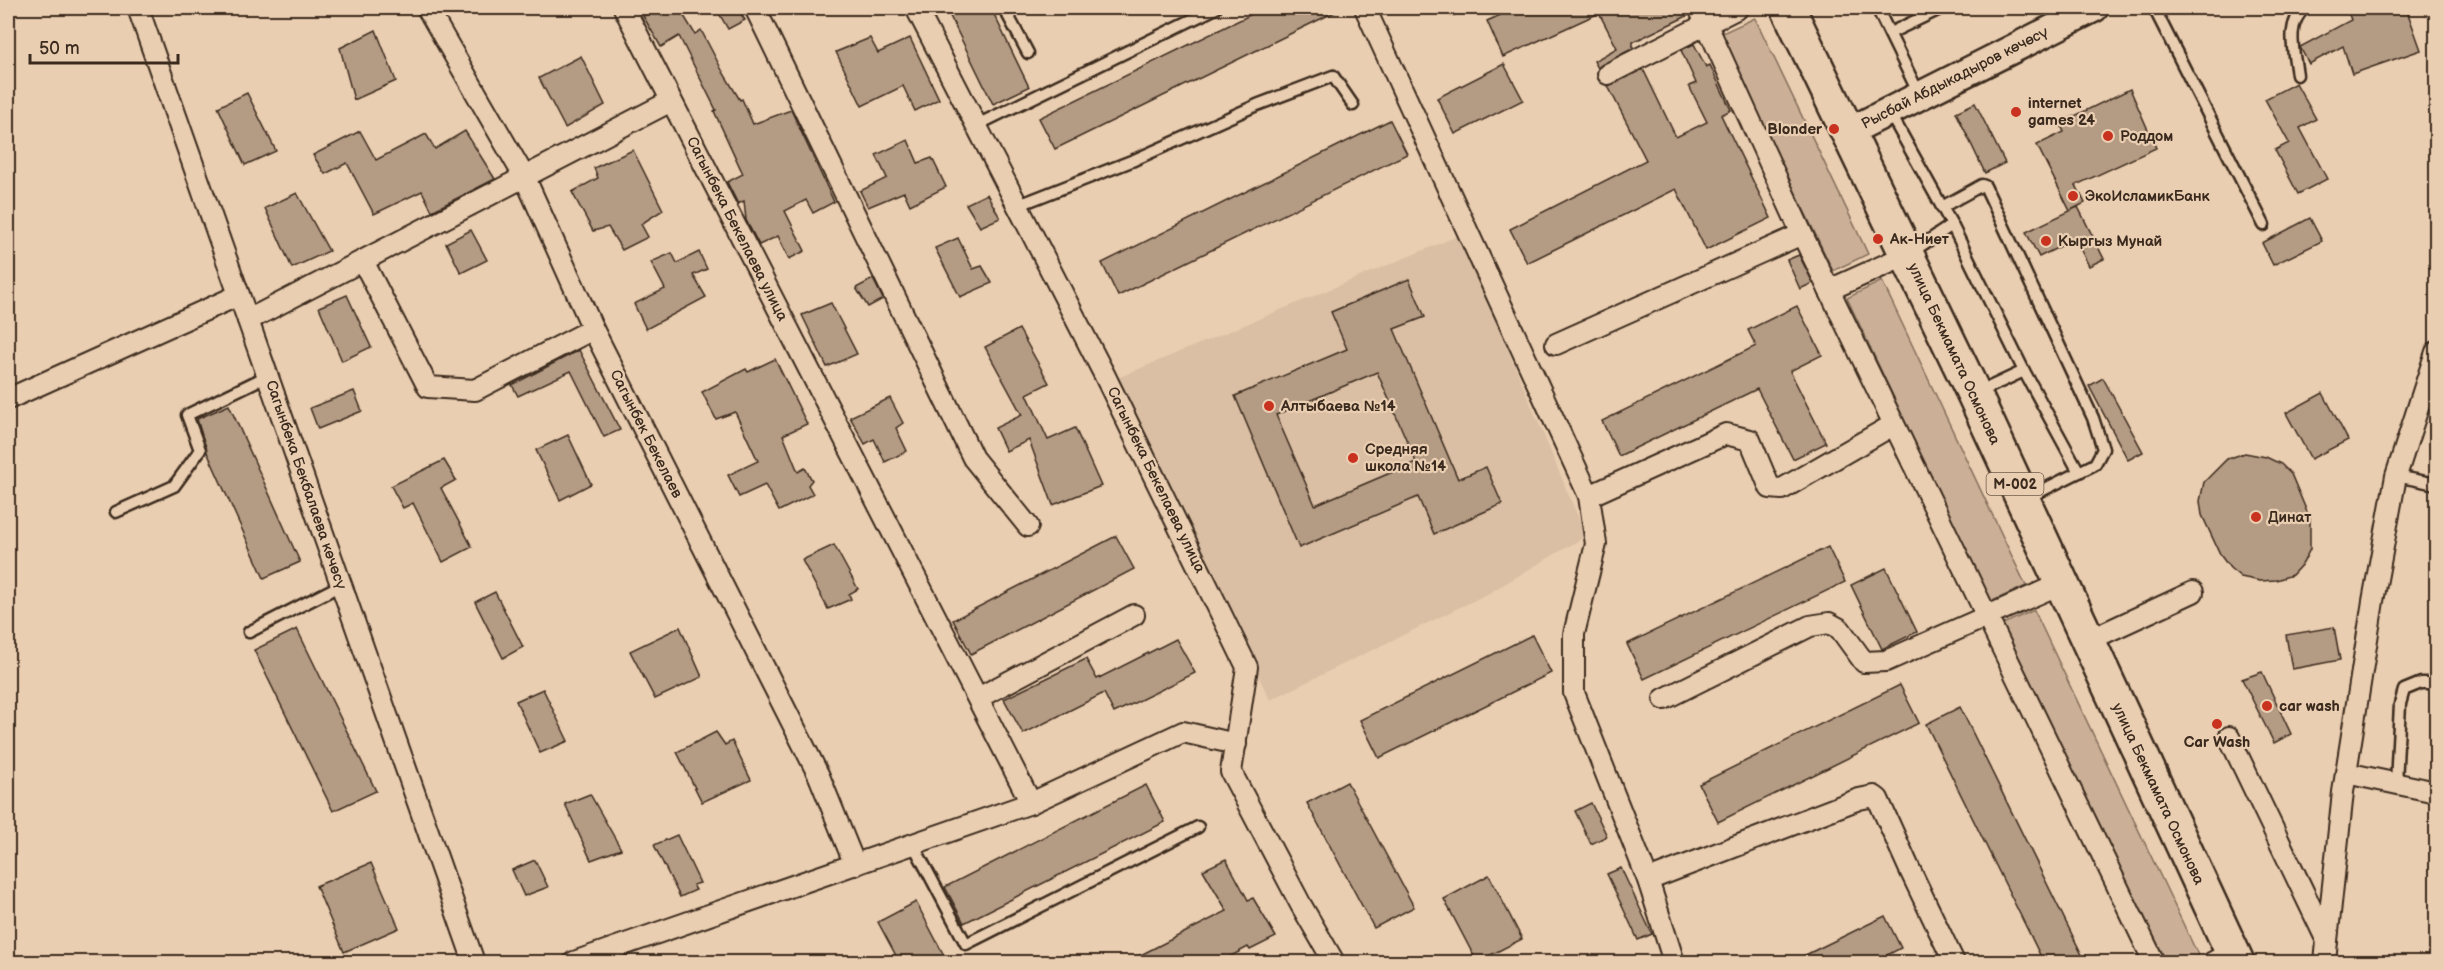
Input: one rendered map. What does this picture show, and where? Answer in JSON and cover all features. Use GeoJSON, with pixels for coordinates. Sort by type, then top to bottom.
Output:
{"type":"FeatureCollection","features":[{"type":"Feature","properties":{"kind":"highway","name":"улица Бекмамата Осмонова"},"geometry":{"type":"LineString","coordinates":[[1788,8],[2023,500],[2227,959]]}},
{"type":"Feature","properties":{"kind":"main road","name":"Рысбай Абдыкадыров көчөсү"},"geometry":{"type":"LineString","coordinates":[[1848,132],[2094,8]]}},
{"type":"Feature","properties":{"kind":"street","name":"Сагынбек Бекелаев"},"geometry":{"type":"LineString","coordinates":[[427,8],[525,178],[593,329],[819,776],[855,865]]}},
{"type":"Feature","properties":{"kind":"street","name":"Сагынбека Бекелаева улица"},"geometry":{"type":"LineString","coordinates":[[624,8],[1031,803]]}},
{"type":"Feature","properties":{"kind":"street"},"geometry":{"type":"LineString","coordinates":[[755,8],[973,458],[1028,526]]}},
{"type":"Feature","properties":{"kind":"street","name":"Сагынбека Бекелаева улица"},"geometry":{"type":"LineString","coordinates":[[916,8],[1019,205],[1247,667],[1231,772],[1300,905],[1334,963]]}},
{"type":"Feature","properties":{"kind":"street"},"geometry":{"type":"LineString","coordinates":[[1365,8],[1588,496],[1596,544],[1574,634],[1574,693],[1648,880],[1667,961]]}},
{"type":"Feature","properties":{"kind":"street"},"geometry":{"type":"LineString","coordinates":[[1608,74],[1703,15],[1738,8]]}},
{"type":"Feature","properties":{"kind":"street","name":"Сагынбека Бекбалаева көчөсү"},"geometry":{"type":"LineString","coordinates":[[144,9],[239,295],[474,963]]}},
{"type":"Feature","properties":{"kind":"street"},"geometry":{"type":"LineString","coordinates":[[1703,15],[1802,234],[2154,963]]}},
{"type":"Feature","properties":{"kind":"street"},"geometry":{"type":"LineString","coordinates":[[248,320],[671,101]]}},
{"type":"Feature","properties":{"kind":"street"},"geometry":{"type":"LineString","coordinates":[[1556,344],[1802,234]]}},
{"type":"Feature","properties":{"kind":"street"},"geometry":{"type":"LineString","coordinates":[[1829,290],[1906,255]]}},
{"type":"Feature","properties":{"kind":"street"},"geometry":{"type":"LineString","coordinates":[[363,261],[428,387],[475,390],[593,329]]}},
{"type":"Feature","properties":{"kind":"street"},"geometry":{"type":"LineString","coordinates":[[8,399],[239,295]]}},
{"type":"Feature","properties":{"kind":"street"},"geometry":{"type":"LineString","coordinates":[[2325,963],[2346,773],[2396,476],[2436,357]]}},
{"type":"Feature","properties":{"kind":"street"},"geometry":{"type":"LineString","coordinates":[[1588,496],[1726,434],[1750,440],[1770,488],[1782,489],[1893,425]]}},
{"type":"Feature","properties":{"kind":"street"},"geometry":{"type":"LineString","coordinates":[[1664,699],[1810,626],[1829,623],[1840,629],[1864,662],[1886,661],[2060,584]]}},
{"type":"Feature","properties":{"kind":"street"},"geometry":{"type":"LineString","coordinates":[[2087,641],[2193,592]]}},
{"type":"Feature","properties":{"kind":"street"},"geometry":{"type":"LineString","coordinates":[[978,699],[1134,615]]}},
{"type":"Feature","properties":{"kind":"street"},"geometry":{"type":"LineString","coordinates":[[574,963],[1031,803],[1184,732],[1236,744]]}},
{"type":"Feature","properties":{"kind":"street"},"geometry":{"type":"LineString","coordinates":[[2229,737],[2327,941]]}},
{"type":"Feature","properties":{"kind":"street"},"geometry":{"type":"LineString","coordinates":[[2346,773],[2436,792]]}},
{"type":"Feature","properties":{"kind":"street"},"geometry":{"type":"LineString","coordinates":[[1648,880],[1859,799],[1874,796],[1878,799],[1954,963]]}},
{"type":"Feature","properties":{"kind":"lane"},"geometry":{"type":"LineString","coordinates":[[1004,8],[1028,53]]}},
{"type":"Feature","properties":{"kind":"lane"},"geometry":{"type":"LineString","coordinates":[[977,125],[1216,8]]}},
{"type":"Feature","properties":{"kind":"lane"},"geometry":{"type":"LineString","coordinates":[[1877,8],[1921,97]]}},
{"type":"Feature","properties":{"kind":"lane"},"geometry":{"type":"LineString","coordinates":[[1890,33],[1942,8]]}},
{"type":"Feature","properties":{"kind":"lane"},"geometry":{"type":"LineString","coordinates":[[2154,8],[2264,225]]}},
{"type":"Feature","properties":{"kind":"lane"},"geometry":{"type":"LineString","coordinates":[[2297,75],[2292,25],[2305,8]]}},
{"type":"Feature","properties":{"kind":"lane"},"geometry":{"type":"LineString","coordinates":[[1019,205],[1134,160],[1257,105],[1333,76],[1353,105]]}},
{"type":"Feature","properties":{"kind":"lane"},"geometry":{"type":"LineString","coordinates":[[1890,112],[1952,225],[2024,371],[2079,472]]}},
{"type":"Feature","properties":{"kind":"lane"},"geometry":{"type":"LineString","coordinates":[[1942,207],[1982,185],[1985,186],[2093,418],[2103,449],[2095,464],[2023,500]]}},
{"type":"Feature","properties":{"kind":"lane"},"geometry":{"type":"LineString","coordinates":[[1906,255],[1952,225]]}},
{"type":"Feature","properties":{"kind":"lane"},"geometry":{"type":"LineString","coordinates":[[1974,394],[2024,371]]}},
{"type":"Feature","properties":{"kind":"lane"},"geometry":{"type":"LineString","coordinates":[[116,512],[174,486],[200,450],[187,416],[267,375]]}},
{"type":"Feature","properties":{"kind":"lane"},"geometry":{"type":"LineString","coordinates":[[2396,476],[2436,484]]}},
{"type":"Feature","properties":{"kind":"lane"},"geometry":{"type":"LineString","coordinates":[[249,632],[341,585]]}},
{"type":"Feature","properties":{"kind":"lane"},"geometry":{"type":"LineString","coordinates":[[2396,784],[2400,704],[2404,690],[2421,683],[2436,683]]}},
{"type":"Feature","properties":{"kind":"lane"},"geometry":{"type":"LineString","coordinates":[[913,844],[966,944],[1198,827]]}},
{"type":"Feature","properties":{"kind":"shaded area"},"geometry":{"type":"Polygon","coordinates":[[[1755,18],[1868,254],[1833,271],[1720,34],[1755,18]]]}},
{"type":"Feature","properties":{"kind":"shaded area","name":"Средняя школа №14"},"geometry":{"type":"Polygon","coordinates":[[[1460,235],[1586,536],[1489,593],[1270,700],[1115,379],[1460,235]]]}},
{"type":"Feature","properties":{"kind":"shaded area"},"geometry":{"type":"Polygon","coordinates":[[[1882,281],[2026,586],[1990,602],[1847,298],[1882,281]]]}},
{"type":"Feature","properties":{"kind":"shaded area"},"geometry":{"type":"Polygon","coordinates":[[[2034,610],[2198,955],[2182,962],[2165,962],[2003,624],[2034,610]]]}},
{"type":"Feature","properties":{"kind":"building"},"geometry":{"type":"Polygon","coordinates":[[[660,8],[679,8],[695,34],[701,30],[723,72],[740,100],[742,99],[753,124],[791,110],[834,202],[813,213],[806,200],[785,211],[805,251],[789,259],[778,236],[759,245],[746,220],[744,201],[738,204],[727,182],[743,174],[714,111],[716,110],[679,36],[661,47],[643,16],[660,8]]]}},
{"type":"Feature","properties":{"kind":"building"},"geometry":{"type":"Polygon","coordinates":[[[716,8],[737,8],[745,20],[728,29],[716,8]]]}},
{"type":"Feature","properties":{"kind":"building"},"geometry":{"type":"Polygon","coordinates":[[[946,8],[991,8],[1029,87],[993,104],[946,8]]]}},
{"type":"Feature","properties":{"kind":"building"},"geometry":{"type":"Polygon","coordinates":[[[1264,8],[1343,8],[1055,149],[1039,118],[1264,8]]]}},
{"type":"Feature","properties":{"kind":"building"},"geometry":{"type":"Polygon","coordinates":[[[1516,8],[1687,8],[1689,15],[1633,42],[1633,48],[1598,68],[1594,61],[1617,48],[1599,13],[1503,57],[1487,21],[1516,8]]]}},
{"type":"Feature","properties":{"kind":"building"},"geometry":{"type":"Polygon","coordinates":[[[2361,8],[2406,8],[2421,50],[2352,74],[2343,46],[2309,64],[2300,47],[2351,20],[2348,12],[2361,8]]]}},
{"type":"Feature","properties":{"kind":"building"},"geometry":{"type":"Polygon","coordinates":[[[376,30],[396,81],[354,100],[340,48],[376,30]]]}},
{"type":"Feature","properties":{"kind":"building"},"geometry":{"type":"Polygon","coordinates":[[[870,38],[878,53],[910,38],[939,99],[915,111],[903,86],[862,106],[836,52],[870,38]]]}},
{"type":"Feature","properties":{"kind":"building"},"geometry":{"type":"Polygon","coordinates":[[[1694,44],[1706,67],[1710,65],[1731,110],[1721,115],[1771,218],[1706,250],[1676,189],[1527,263],[1510,229],[1646,160],[1608,86],[1643,69],[1676,137],[1707,122],[1689,86],[1696,83],[1681,50],[1694,44]]]}},
{"type":"Feature","properties":{"kind":"building"},"geometry":{"type":"Polygon","coordinates":[[[581,56],[605,105],[565,128],[539,78],[581,56]]]}},
{"type":"Feature","properties":{"kind":"building"},"geometry":{"type":"Polygon","coordinates":[[[1504,64],[1523,100],[1455,134],[1437,98],[1504,64]]]}},
{"type":"Feature","properties":{"kind":"building"},"geometry":{"type":"Polygon","coordinates":[[[2296,83],[2316,119],[2300,128],[2327,179],[2298,194],[2275,150],[2289,143],[2265,99],[2296,83]]]}},
{"type":"Feature","properties":{"kind":"building"},"geometry":{"type":"Polygon","coordinates":[[[2130,89],[2156,148],[2076,185],[2085,203],[2071,210],[2078,207],[2104,259],[2089,266],[2075,239],[2039,257],[2026,232],[2070,211],[2037,145],[2064,132],[2060,123],[2130,89]]]}},
{"type":"Feature","properties":{"kind":"building"},"geometry":{"type":"Polygon","coordinates":[[[247,93],[276,151],[245,165],[218,107],[247,93]]]}},
{"type":"Feature","properties":{"kind":"building"},"geometry":{"type":"Polygon","coordinates":[[[1975,103],[2005,163],[1985,173],[1956,112],[1975,103]]]}},
{"type":"Feature","properties":{"kind":"building"},"geometry":{"type":"Polygon","coordinates":[[[1390,120],[1407,154],[1118,296],[1102,263],[1390,120]]]}},
{"type":"Feature","properties":{"kind":"building"},"geometry":{"type":"Polygon","coordinates":[[[360,131],[376,160],[426,134],[435,149],[465,131],[495,179],[432,211],[422,191],[374,214],[347,163],[325,174],[313,155],[360,131]]]}},
{"type":"Feature","properties":{"kind":"building"},"geometry":{"type":"Polygon","coordinates":[[[908,140],[918,163],[932,158],[946,187],[910,205],[904,192],[868,207],[860,191],[887,178],[876,155],[908,140]]]}},
{"type":"Feature","properties":{"kind":"building"},"geometry":{"type":"Polygon","coordinates":[[[633,150],[663,210],[641,224],[648,237],[622,250],[608,227],[593,231],[572,192],[598,178],[594,168],[633,150]]]}},
{"type":"Feature","properties":{"kind":"building"},"geometry":{"type":"Polygon","coordinates":[[[297,193],[329,251],[292,268],[265,208],[297,193]]]}},
{"type":"Feature","properties":{"kind":"building"},"geometry":{"type":"Polygon","coordinates":[[[987,194],[1000,218],[980,227],[966,204],[987,194]]]}},
{"type":"Feature","properties":{"kind":"building"},"geometry":{"type":"Polygon","coordinates":[[[2310,218],[2322,241],[2273,265],[2262,243],[2310,218]]]}},
{"type":"Feature","properties":{"kind":"building"},"geometry":{"type":"Polygon","coordinates":[[[471,230],[487,260],[461,273],[446,243],[471,230]]]}},
{"type":"Feature","properties":{"kind":"building"},"geometry":{"type":"Polygon","coordinates":[[[958,238],[973,269],[982,266],[992,283],[960,297],[935,248],[958,238]]]}},
{"type":"Feature","properties":{"kind":"building"},"geometry":{"type":"Polygon","coordinates":[[[699,252],[707,269],[693,275],[706,297],[646,329],[634,304],[665,289],[651,262],[672,253],[677,263],[699,252]]]}},
{"type":"Feature","properties":{"kind":"building"},"geometry":{"type":"Polygon","coordinates":[[[1799,255],[1813,283],[1800,289],[1787,260],[1799,255]]]}},
{"type":"Feature","properties":{"kind":"building"},"geometry":{"type":"Polygon","coordinates":[[[873,279],[883,299],[868,307],[856,288],[873,279]]]}},
{"type":"Feature","properties":{"kind":"building","name":"Алтыбаева №14"},"geometry":{"type":"Polygon","coordinates":[[[1409,279],[1425,317],[1394,329],[1458,479],[1486,467],[1502,504],[1434,534],[1418,497],[1299,548],[1235,396],[1347,349],[1331,312],[1409,279]],[[1377,372],[1276,415],[1315,505],[1416,462],[1377,372]]]}},
{"type":"Feature","properties":{"kind":"building"},"geometry":{"type":"Polygon","coordinates":[[[347,295],[371,347],[342,361],[319,307],[347,295]]]}},
{"type":"Feature","properties":{"kind":"building"},"geometry":{"type":"Polygon","coordinates":[[[831,303],[857,354],[827,367],[802,315],[831,303]]]}},
{"type":"Feature","properties":{"kind":"building"},"geometry":{"type":"Polygon","coordinates":[[[1797,306],[1822,355],[1790,371],[1826,443],[1793,459],[1757,389],[1619,456],[1602,421],[1756,346],[1748,330],[1797,306]]]}},
{"type":"Feature","properties":{"kind":"building"},"geometry":{"type":"Polygon","coordinates":[[[1019,329],[1049,383],[1027,394],[1048,440],[1075,428],[1101,486],[1053,505],[1029,440],[1006,451],[995,428],[1022,415],[985,347],[1019,329]]]}},
{"type":"Feature","properties":{"kind":"building"},"geometry":{"type":"Polygon","coordinates":[[[579,350],[620,430],[604,437],[571,371],[518,396],[512,385],[579,350]]]}},
{"type":"Feature","properties":{"kind":"building"},"geometry":{"type":"Polygon","coordinates":[[[775,359],[807,424],[783,435],[798,472],[805,468],[812,480],[808,485],[813,494],[779,511],[765,485],[739,497],[728,475],[758,461],[735,412],[716,419],[702,392],[746,369],[748,372],[775,359]]]}},
{"type":"Feature","properties":{"kind":"building"},"geometry":{"type":"Polygon","coordinates":[[[2103,378],[2143,452],[2128,460],[2089,386],[2103,378]]]}},
{"type":"Feature","properties":{"kind":"building"},"geometry":{"type":"Polygon","coordinates":[[[354,391],[362,411],[318,429],[310,408],[354,391]]]}},
{"type":"Feature","properties":{"kind":"building"},"geometry":{"type":"Polygon","coordinates":[[[2323,393],[2348,440],[2311,459],[2286,413],[2323,393]]]}},
{"type":"Feature","properties":{"kind":"building"},"geometry":{"type":"Polygon","coordinates":[[[890,398],[903,423],[896,428],[907,451],[885,462],[874,439],[865,444],[850,417],[890,398]]]}},
{"type":"Feature","properties":{"kind":"building"},"geometry":{"type":"Polygon","coordinates":[[[229,405],[300,562],[264,578],[207,452],[197,419],[229,405]]]}},
{"type":"Feature","properties":{"kind":"building"},"geometry":{"type":"Polygon","coordinates":[[[568,435],[591,484],[560,500],[536,450],[568,435]]]}},
{"type":"Feature","properties":{"kind":"building","name":"Динат"},"geometry":{"type":"Polygon","coordinates":[[[2245,453],[2266,457],[2281,464],[2291,474],[2310,519],[2310,549],[2303,563],[2292,575],[2276,580],[2260,581],[2241,577],[2221,556],[2202,515],[2200,501],[2204,482],[2227,459],[2245,453]]]}},
{"type":"Feature","properties":{"kind":"building"},"geometry":{"type":"Polygon","coordinates":[[[444,460],[456,480],[441,488],[472,547],[443,562],[413,503],[403,508],[391,486],[444,460]]]}},
{"type":"Feature","properties":{"kind":"building"},"geometry":{"type":"Polygon","coordinates":[[[1116,536],[1134,569],[971,654],[953,620],[1116,536]]]}},
{"type":"Feature","properties":{"kind":"building"},"geometry":{"type":"Polygon","coordinates":[[[834,545],[858,589],[849,594],[851,599],[828,609],[802,560],[834,545]]]}},
{"type":"Feature","properties":{"kind":"building"},"geometry":{"type":"Polygon","coordinates":[[[1828,547],[1845,582],[1644,679],[1627,644],[1828,547]]]}},
{"type":"Feature","properties":{"kind":"building"},"geometry":{"type":"Polygon","coordinates":[[[1886,568],[1917,632],[1882,649],[1851,585],[1886,568]]]}},
{"type":"Feature","properties":{"kind":"building"},"geometry":{"type":"Polygon","coordinates":[[[495,592],[523,647],[503,658],[475,602],[495,592]]]}},
{"type":"Feature","properties":{"kind":"building"},"geometry":{"type":"Polygon","coordinates":[[[680,627],[702,677],[655,699],[630,651],[680,627]]]}},
{"type":"Feature","properties":{"kind":"building"},"geometry":{"type":"Polygon","coordinates":[[[2334,627],[2340,660],[2292,669],[2286,635],[2334,627]]]}},
{"type":"Feature","properties":{"kind":"building"},"geometry":{"type":"Polygon","coordinates":[[[297,629],[376,791],[333,811],[254,650],[297,629]]]}},
{"type":"Feature","properties":{"kind":"building"},"geometry":{"type":"Polygon","coordinates":[[[1532,635],[1551,673],[1379,758],[1360,720],[1532,635]]]}},
{"type":"Feature","properties":{"kind":"building"},"geometry":{"type":"Polygon","coordinates":[[[1176,639],[1195,673],[1114,713],[1104,693],[1023,734],[1004,699],[1086,659],[1097,679],[1176,639]]]}},
{"type":"Feature","properties":{"kind":"building","name":"car wash"},"geometry":{"type":"Polygon","coordinates":[[[2262,672],[2291,734],[2274,743],[2242,679],[2262,672]]]}},
{"type":"Feature","properties":{"kind":"building"},"geometry":{"type":"Polygon","coordinates":[[[1900,685],[1919,723],[1718,822],[1699,784],[1900,685]]]}},
{"type":"Feature","properties":{"kind":"building"},"geometry":{"type":"Polygon","coordinates":[[[543,689],[568,741],[540,753],[516,701],[543,689]]]}},
{"type":"Feature","properties":{"kind":"building"},"geometry":{"type":"Polygon","coordinates":[[[1960,707],[2086,963],[2044,963],[1926,724],[1960,707]]]}},
{"type":"Feature","properties":{"kind":"building"},"geometry":{"type":"Polygon","coordinates":[[[716,732],[725,745],[732,741],[751,780],[702,802],[677,752],[716,732]]]}},
{"type":"Feature","properties":{"kind":"building"},"geometry":{"type":"Polygon","coordinates":[[[1347,782],[1414,907],[1374,928],[1307,803],[1347,782]]]}},
{"type":"Feature","properties":{"kind":"building"},"geometry":{"type":"Polygon","coordinates":[[[1146,785],[1165,822],[964,923],[945,887],[1146,785]]]}},
{"type":"Feature","properties":{"kind":"building"},"geometry":{"type":"Polygon","coordinates":[[[590,794],[621,849],[591,860],[565,804],[590,794]]]}},
{"type":"Feature","properties":{"kind":"building"},"geometry":{"type":"Polygon","coordinates":[[[1591,803],[1607,836],[1591,844],[1575,811],[1591,803]]]}},
{"type":"Feature","properties":{"kind":"building"},"geometry":{"type":"Polygon","coordinates":[[[677,835],[700,883],[693,885],[696,890],[680,897],[654,845],[677,835]]]}},
{"type":"Feature","properties":{"kind":"building"},"geometry":{"type":"Polygon","coordinates":[[[1226,859],[1248,900],[1253,898],[1276,937],[1250,950],[1248,947],[1218,963],[1125,963],[1227,911],[1203,870],[1226,859]]]}},
{"type":"Feature","properties":{"kind":"building"},"geometry":{"type":"Polygon","coordinates":[[[535,860],[548,887],[524,896],[512,870],[535,860]]]}},
{"type":"Feature","properties":{"kind":"building"},"geometry":{"type":"Polygon","coordinates":[[[371,863],[399,928],[344,952],[316,886],[371,863]]]}},
{"type":"Feature","properties":{"kind":"building"},"geometry":{"type":"Polygon","coordinates":[[[1621,868],[1652,934],[1638,940],[1607,874],[1621,868]]]}},
{"type":"Feature","properties":{"kind":"building"},"geometry":{"type":"Polygon","coordinates":[[[1489,875],[1522,939],[1477,962],[1444,899],[1489,875]]]}},
{"type":"Feature","properties":{"kind":"building"},"geometry":{"type":"Polygon","coordinates":[[[916,902],[948,963],[900,963],[878,922],[916,902]]]}},
{"type":"Feature","properties":{"kind":"building"},"geometry":{"type":"Polygon","coordinates":[[[1885,916],[1901,948],[1872,963],[1789,963],[1885,916]]]}},
{"type":"Feature","properties":{"kind":"place","name":"internet games 24"},"geometry":{"type":"Point","coordinates":[2016,112]}},
{"type":"Feature","properties":{"kind":"place","name":"Blonder"},"geometry":{"type":"Point","coordinates":[1834,129]}},
{"type":"Feature","properties":{"kind":"place","name":"Роддом"},"geometry":{"type":"Point","coordinates":[2108,136]}},
{"type":"Feature","properties":{"kind":"place","name":"ЭкоИсламикБанк"},"geometry":{"type":"Point","coordinates":[2073,196]}},
{"type":"Feature","properties":{"kind":"place","name":"Ак-Ниет"},"geometry":{"type":"Point","coordinates":[1878,239]}},
{"type":"Feature","properties":{"kind":"place","name":"Кыргыз Мунай"},"geometry":{"type":"Point","coordinates":[2046,241]}},
{"type":"Feature","properties":{"kind":"place","name":"Алтыбаева №14"},"geometry":{"type":"Point","coordinates":[1269,406]}},
{"type":"Feature","properties":{"kind":"place","name":"Средняя школа №14"},"geometry":{"type":"Point","coordinates":[1353,458]}},
{"type":"Feature","properties":{"kind":"place","name":"Динат"},"geometry":{"type":"Point","coordinates":[2256,517]}},
{"type":"Feature","properties":{"kind":"place","name":"car wash"},"geometry":{"type":"Point","coordinates":[2267,706]}},
{"type":"Feature","properties":{"kind":"place","name":"Car Wash"},"geometry":{"type":"Point","coordinates":[2217,724]}}]}
